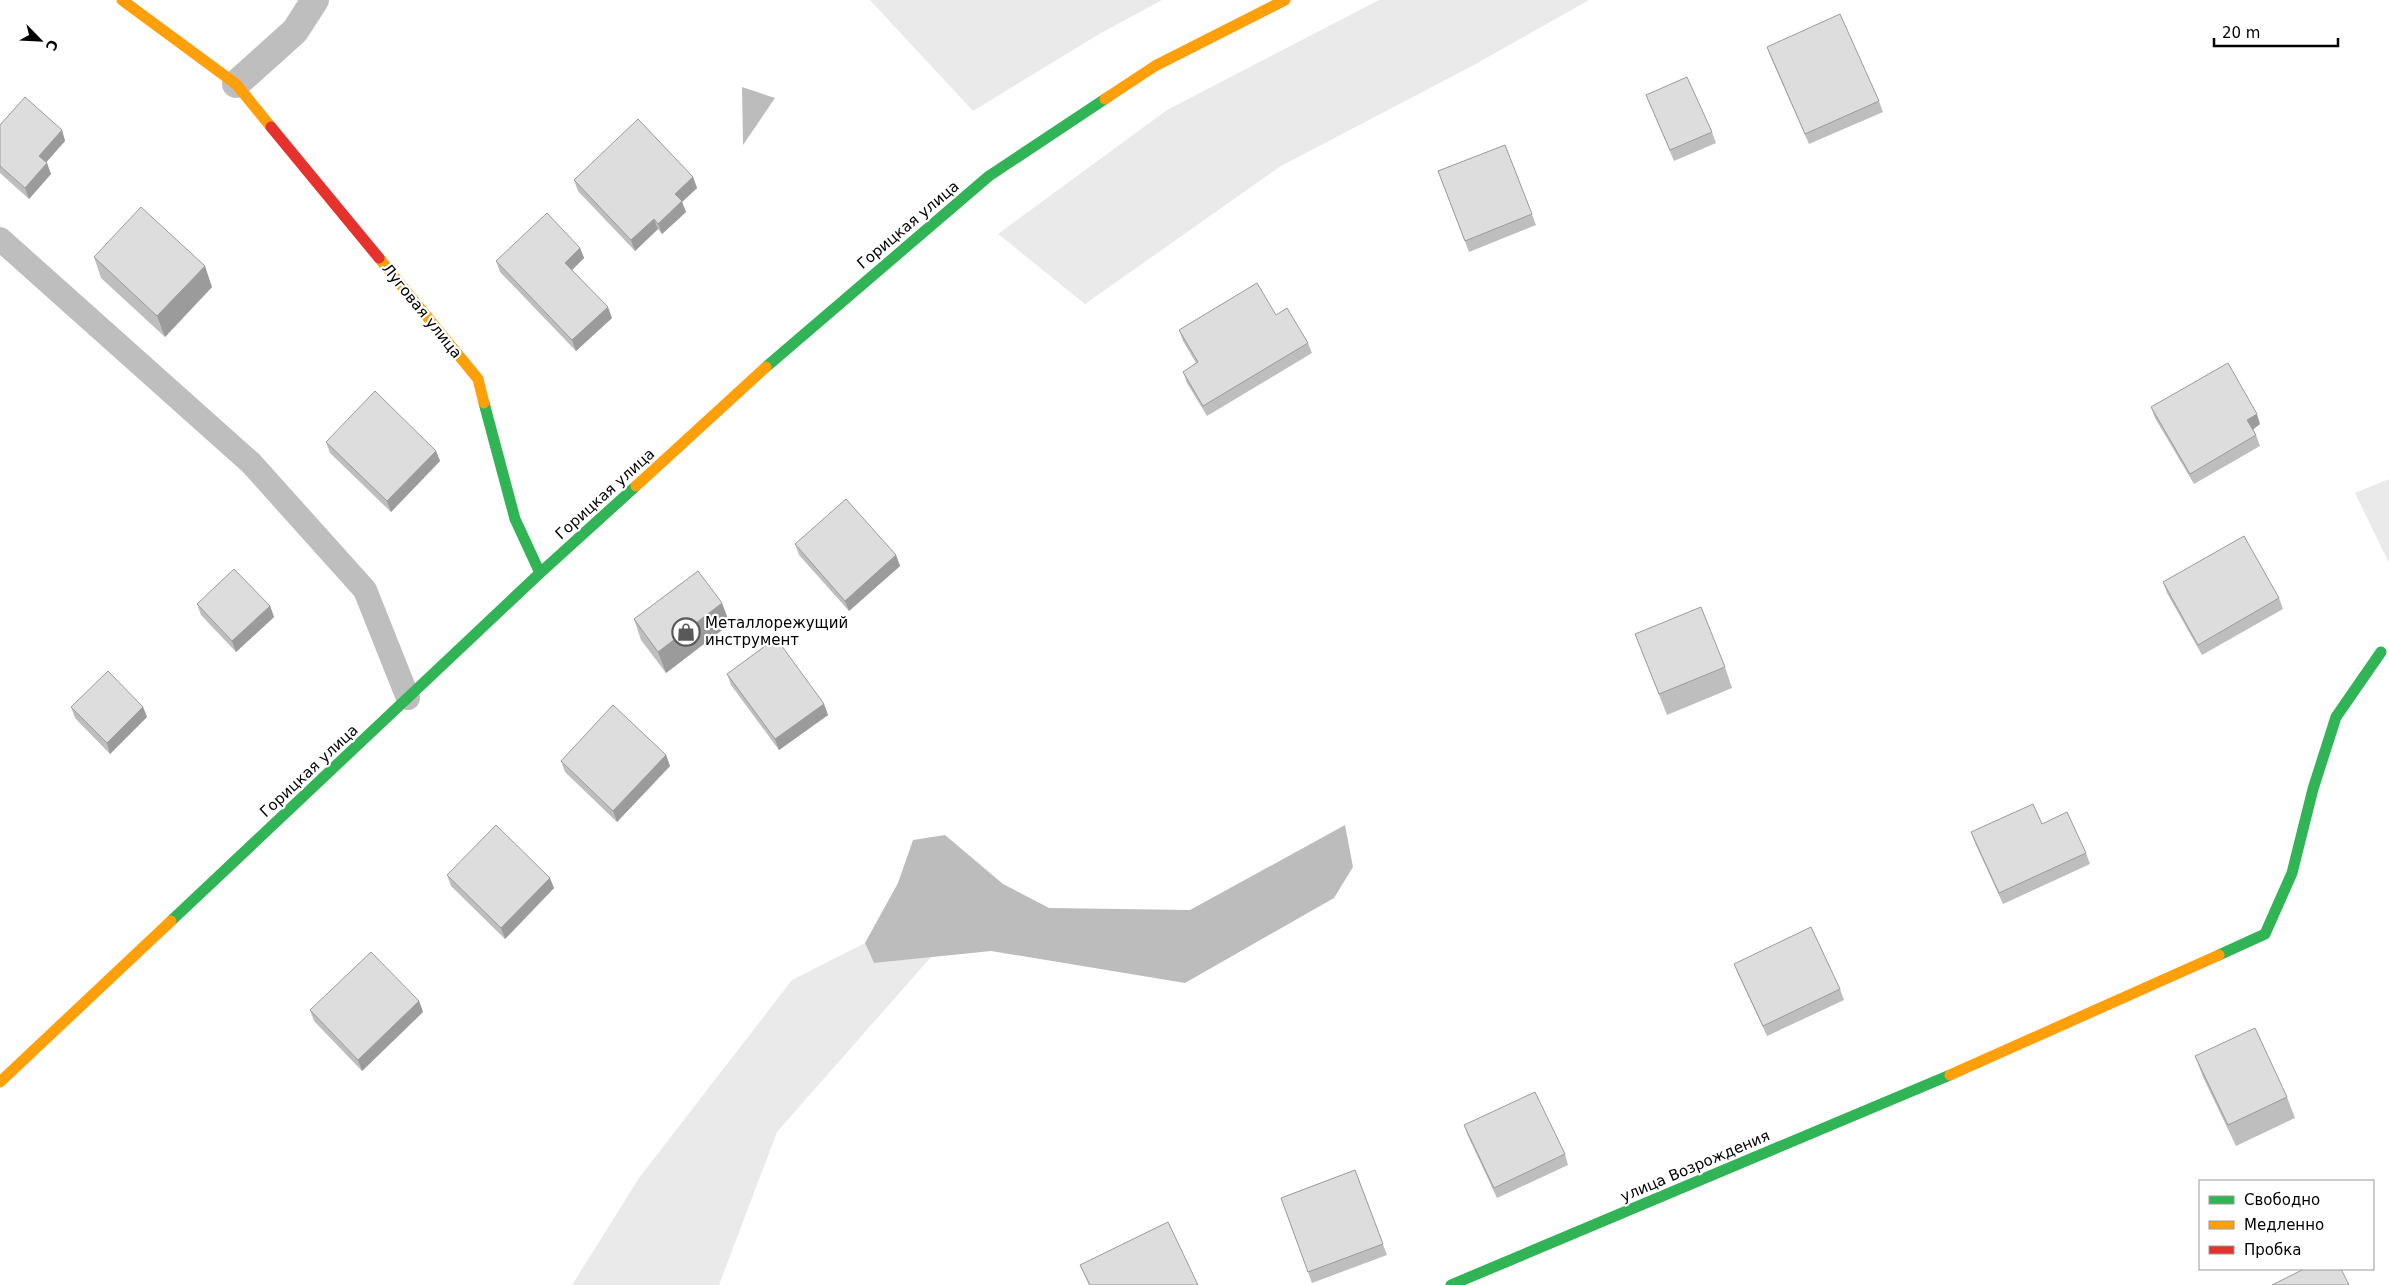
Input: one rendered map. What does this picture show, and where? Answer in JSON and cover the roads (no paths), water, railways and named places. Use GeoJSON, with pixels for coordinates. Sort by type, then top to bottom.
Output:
{"type":"FeatureCollection","features":[{"type":"Feature","properties":{"kind":"street","name":"Луговая улица"},"geometry":{"type":"LineString","coordinates":[[122,0],[236,84],[478,379],[514,519],[540,573]]}},
{"type":"Feature","properties":{"kind":"street"},"geometry":{"type":"LineString","coordinates":[[236,84],[295,31],[315,0]]}},
{"type":"Feature","properties":{"kind":"street","name":"Горицкая улица"},"geometry":{"type":"LineString","coordinates":[[0,1082],[540,573],[778,356],[989,176],[1155,66],[1285,0]]}},
{"type":"Feature","properties":{"kind":"street","name":"улица Возрождения"},"geometry":{"type":"LineString","coordinates":[[1451,1285],[1951,1075],[2265,934],[2292,873],[2313,789],[2336,717],[2381,652]]}},
{"type":"Feature","properties":{"kind":"lane"},"geometry":{"type":"LineString","coordinates":[[0,239],[250,463],[365,590],[408,698]]}},
{"type":"Feature","properties":{"kind":"place","name":"Металлорежущий инструмент"},"geometry":{"type":"Point","coordinates":[686,632]}}]}
